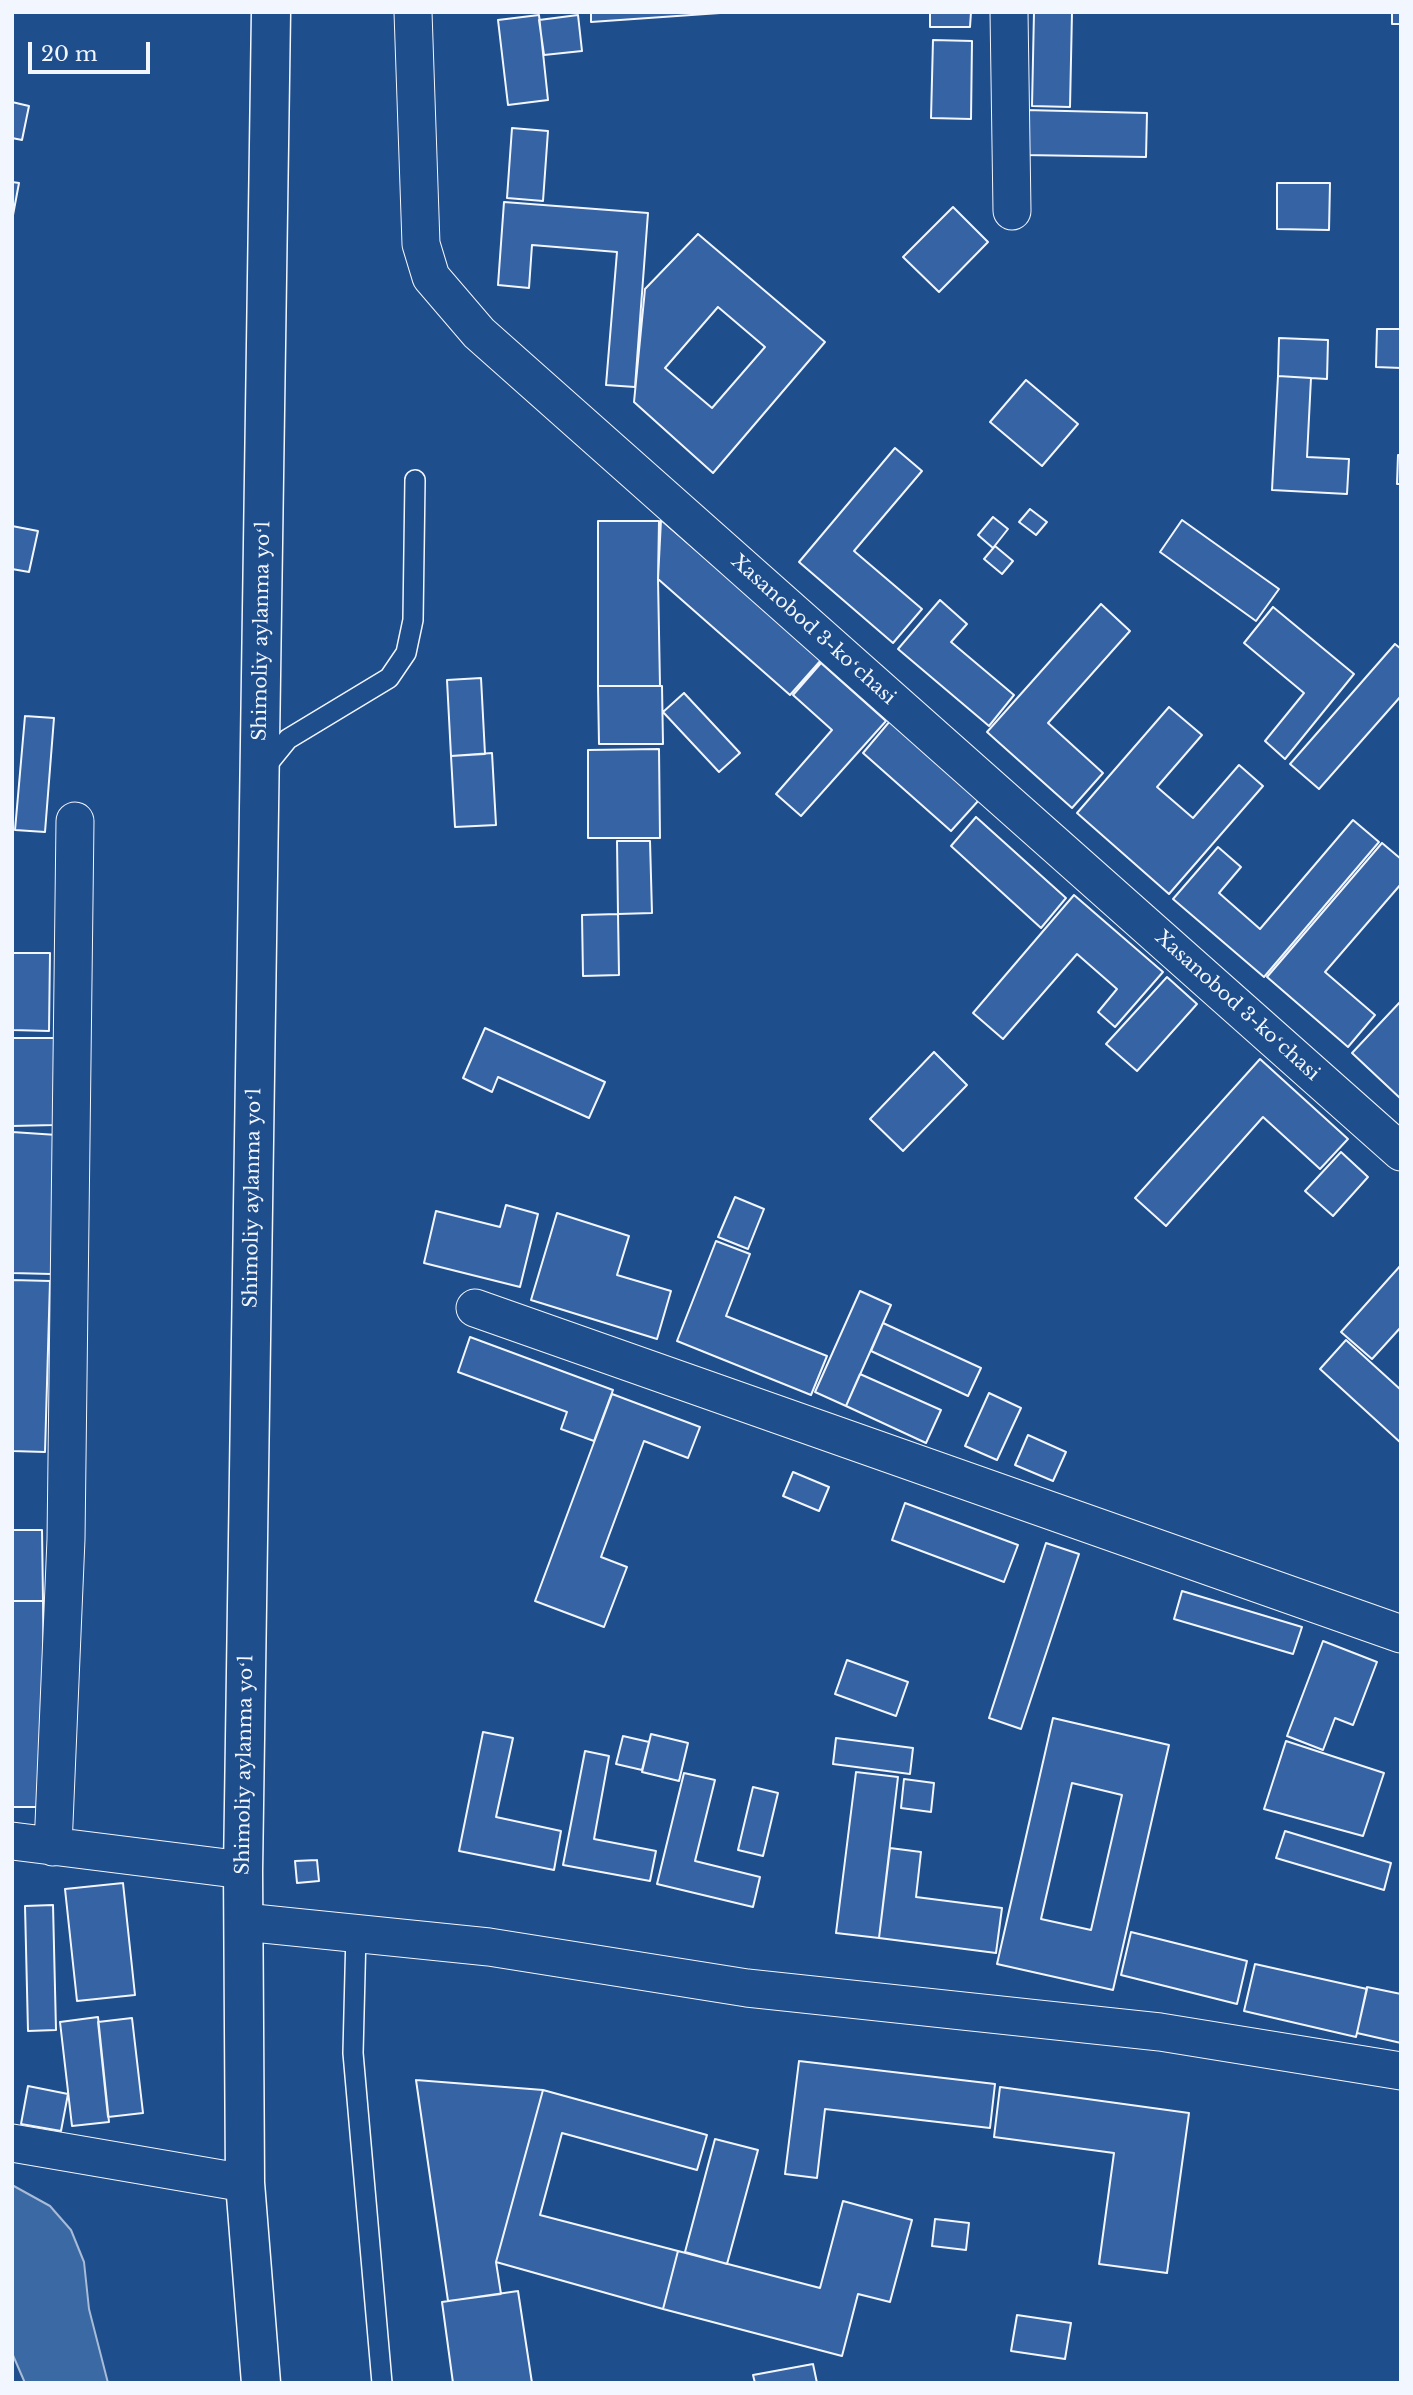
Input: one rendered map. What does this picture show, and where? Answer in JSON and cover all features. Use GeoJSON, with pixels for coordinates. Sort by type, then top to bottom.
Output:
{"type":"FeatureCollection","features":[{"type":"Feature","properties":{"kind":"main road","name":"Shimoliy aylanma yoʻl"},"geometry":{"type":"LineString","coordinates":[[261,2383],[245,2183],[243,1870],[271,12]]}},
{"type":"Feature","properties":{"kind":"street","name":"Xasanobod 3-koʻchasi"},"geometry":{"type":"LineString","coordinates":[[413,12],[421,244],[431,277],[479,333],[1401,1152]]}},
{"type":"Feature","properties":{"kind":"street"},"geometry":{"type":"LineString","coordinates":[[1009,12],[1012,211]]}},
{"type":"Feature","properties":{"kind":"street"},"geometry":{"type":"LineString","coordinates":[[53,1847],[66,1539],[75,821]]}},
{"type":"Feature","properties":{"kind":"street"},"geometry":{"type":"LineString","coordinates":[[475,1308],[1401,1634]]}},
{"type":"Feature","properties":{"kind":"street"},"geometry":{"type":"LineString","coordinates":[[12,1842],[243,1870]]}},
{"type":"Feature","properties":{"kind":"street"},"geometry":{"type":"LineString","coordinates":[[244,1922],[489,1947],[747,1988],[1160,2032],[1401,2071]]}},
{"type":"Feature","properties":{"kind":"street"},"geometry":{"type":"LineString","coordinates":[[12,2143],[245,2183]]}},
{"type":"Feature","properties":{"kind":"lane"},"geometry":{"type":"LineString","coordinates":[[260,775],[288,739],[389,678],[406,653],[413,620],[415,480]]}},
{"type":"Feature","properties":{"kind":"lane"},"geometry":{"type":"LineString","coordinates":[[356,1933],[352,2053],[382,2383]]}},
{"type":"Feature","properties":{"kind":"water"},"geometry":{"type":"Polygon","coordinates":[[[12,2185],[50,2206],[71,2230],[84,2262],[89,2309],[108,2383],[25,2383],[12,2353],[12,2185]]]}},
{"type":"Feature","properties":{"kind":"building"},"geometry":{"type":"Polygon","coordinates":[[[591,12],[720,12],[720,13],[591,22],[591,12]]]}},
{"type":"Feature","properties":{"kind":"building"},"geometry":{"type":"Polygon","coordinates":[[[930,12],[971,12],[970,27],[930,27],[930,12]]]}},
{"type":"Feature","properties":{"kind":"building"},"geometry":{"type":"Polygon","coordinates":[[[1034,12],[1072,12],[1070,107],[1032,106],[1034,12]]]}},
{"type":"Feature","properties":{"kind":"building"},"geometry":{"type":"Polygon","coordinates":[[[1392,12],[1401,12],[1401,24],[1392,24],[1392,12]]]}},
{"type":"Feature","properties":{"kind":"building"},"geometry":{"type":"Polygon","coordinates":[[[539,15],[548,100],[508,105],[498,20],[539,15]]]}},
{"type":"Feature","properties":{"kind":"building"},"geometry":{"type":"Polygon","coordinates":[[[578,15],[582,51],[544,55],[539,20],[578,15]]]}},
{"type":"Feature","properties":{"kind":"building"},"geometry":{"type":"Polygon","coordinates":[[[933,40],[972,41],[971,119],[931,118],[933,40]]]}},
{"type":"Feature","properties":{"kind":"building"},"geometry":{"type":"Polygon","coordinates":[[[12,102],[29,106],[22,140],[12,138],[12,102]]]}},
{"type":"Feature","properties":{"kind":"building"},"geometry":{"type":"Polygon","coordinates":[[[1025,110],[1147,113],[1146,157],[1024,155],[1025,110]]]}},
{"type":"Feature","properties":{"kind":"building"},"geometry":{"type":"Polygon","coordinates":[[[512,128],[548,131],[543,201],[507,198],[512,128]]]}},
{"type":"Feature","properties":{"kind":"building"},"geometry":{"type":"Polygon","coordinates":[[[12,182],[19,183],[13,215],[12,215],[12,182]]]}},
{"type":"Feature","properties":{"kind":"building"},"geometry":{"type":"Polygon","coordinates":[[[1277,183],[1330,183],[1329,230],[1277,229],[1277,183]]]}},
{"type":"Feature","properties":{"kind":"building"},"geometry":{"type":"Polygon","coordinates":[[[504,202],[648,213],[635,387],[606,385],[617,252],[532,245],[529,288],[498,285],[504,202]]]}},
{"type":"Feature","properties":{"kind":"building"},"geometry":{"type":"Polygon","coordinates":[[[953,207],[988,242],[939,292],[903,257],[953,207]]]}},
{"type":"Feature","properties":{"kind":"building"},"geometry":{"type":"Polygon","coordinates":[[[698,234],[825,342],[713,473],[634,402],[645,289],[698,234]],[[718,307],[665,368],[712,408],[765,347],[718,307]]]}},
{"type":"Feature","properties":{"kind":"building"},"geometry":{"type":"Polygon","coordinates":[[[1377,329],[1401,329],[1401,368],[1376,367],[1377,329]]]}},
{"type":"Feature","properties":{"kind":"building"},"geometry":{"type":"Polygon","coordinates":[[[1279,338],[1328,340],[1327,379],[1278,376],[1279,338]]]}},
{"type":"Feature","properties":{"kind":"building"},"geometry":{"type":"Polygon","coordinates":[[[1278,376],[1311,378],[1307,457],[1349,459],[1347,494],[1272,490],[1278,376]]]}},
{"type":"Feature","properties":{"kind":"building"},"geometry":{"type":"Polygon","coordinates":[[[1026,380],[1078,424],[1042,466],[990,422],[1026,380]]]}},
{"type":"Feature","properties":{"kind":"building"},"geometry":{"type":"Polygon","coordinates":[[[895,448],[922,471],[854,551],[922,609],[893,643],[799,562],[895,448]]]}},
{"type":"Feature","properties":{"kind":"building"},"geometry":{"type":"Polygon","coordinates":[[[1398,455],[1401,455],[1401,484],[1397,484],[1398,455]]]}},
{"type":"Feature","properties":{"kind":"building"},"geometry":{"type":"Polygon","coordinates":[[[1030,509],[1047,522],[1036,535],[1019,522],[1030,509]]]}},
{"type":"Feature","properties":{"kind":"building"},"geometry":{"type":"Polygon","coordinates":[[[993,517],[1008,529],[993,548],[978,535],[993,517]]]}},
{"type":"Feature","properties":{"kind":"building"},"geometry":{"type":"Polygon","coordinates":[[[661,520],[822,659],[790,695],[658,579],[661,520]]]}},
{"type":"Feature","properties":{"kind":"building"},"geometry":{"type":"Polygon","coordinates":[[[1182,520],[1279,589],[1256,621],[1160,552],[1182,520]]]}},
{"type":"Feature","properties":{"kind":"building"},"geometry":{"type":"Polygon","coordinates":[[[598,521],[659,521],[660,686],[598,686],[598,521]]]}},
{"type":"Feature","properties":{"kind":"building"},"geometry":{"type":"Polygon","coordinates":[[[12,526],[38,531],[29,572],[12,569],[12,526]]]}},
{"type":"Feature","properties":{"kind":"building"},"geometry":{"type":"Polygon","coordinates":[[[995,546],[1013,561],[1002,574],[984,559],[995,546]]]}},
{"type":"Feature","properties":{"kind":"building"},"geometry":{"type":"Polygon","coordinates":[[[940,600],[967,624],[951,642],[1014,695],[989,726],[898,649],[940,600]]]}},
{"type":"Feature","properties":{"kind":"building"},"geometry":{"type":"Polygon","coordinates":[[[1101,604],[1130,631],[1048,723],[1103,773],[1072,808],[987,732],[1101,604]]]}},
{"type":"Feature","properties":{"kind":"building"},"geometry":{"type":"Polygon","coordinates":[[[1273,607],[1354,674],[1285,759],[1265,741],[1304,693],[1244,643],[1273,607]]]}},
{"type":"Feature","properties":{"kind":"building"},"geometry":{"type":"Polygon","coordinates":[[[1395,644],[1401,649],[1401,696],[1319,789],[1290,764],[1395,644]]]}},
{"type":"Feature","properties":{"kind":"building"},"geometry":{"type":"Polygon","coordinates":[[[821,663],[886,721],[801,816],[776,794],[832,730],[793,695],[821,663]]]}},
{"type":"Feature","properties":{"kind":"building"},"geometry":{"type":"Polygon","coordinates":[[[481,678],[485,754],[451,756],[447,680],[481,678]]]}},
{"type":"Feature","properties":{"kind":"building"},"geometry":{"type":"Polygon","coordinates":[[[598,686],[662,686],[663,744],[599,744],[598,686]]]}},
{"type":"Feature","properties":{"kind":"building"},"geometry":{"type":"Polygon","coordinates":[[[684,693],[740,753],[719,772],[663,712],[684,693]]]}},
{"type":"Feature","properties":{"kind":"building"},"geometry":{"type":"Polygon","coordinates":[[[1169,707],[1202,735],[1157,787],[1193,818],[1239,765],[1263,786],[1169,894],[1077,813],[1169,707]]]}},
{"type":"Feature","properties":{"kind":"building"},"geometry":{"type":"Polygon","coordinates":[[[25,716],[54,718],[45,832],[15,830],[25,716]]]}},
{"type":"Feature","properties":{"kind":"building"},"geometry":{"type":"Polygon","coordinates":[[[890,721],[979,800],[951,831],[863,753],[890,721]]]}},
{"type":"Feature","properties":{"kind":"building"},"geometry":{"type":"Polygon","coordinates":[[[659,749],[660,838],[588,838],[588,750],[659,749]]]}},
{"type":"Feature","properties":{"kind":"building"},"geometry":{"type":"Polygon","coordinates":[[[492,753],[496,825],[455,827],[451,756],[492,753]]]}},
{"type":"Feature","properties":{"kind":"building"},"geometry":{"type":"Polygon","coordinates":[[[976,817],[1066,898],[1041,928],[951,846],[976,817]]]}},
{"type":"Feature","properties":{"kind":"building"},"geometry":{"type":"Polygon","coordinates":[[[1353,820],[1379,842],[1264,977],[1173,899],[1218,847],[1241,867],[1219,893],[1260,929],[1353,820]]]}},
{"type":"Feature","properties":{"kind":"building"},"geometry":{"type":"Polygon","coordinates":[[[617,841],[650,841],[652,913],[618,914],[617,841]]]}},
{"type":"Feature","properties":{"kind":"building"},"geometry":{"type":"Polygon","coordinates":[[[1382,843],[1401,859],[1401,884],[1325,972],[1375,1015],[1348,1047],[1267,977],[1382,843]]]}},
{"type":"Feature","properties":{"kind":"building"},"geometry":{"type":"Polygon","coordinates":[[[1074,895],[1163,972],[1115,1027],[1098,1012],[1117,989],[1077,954],[1003,1039],[973,1013],[1074,895]]]}},
{"type":"Feature","properties":{"kind":"building"},"geometry":{"type":"Polygon","coordinates":[[[618,914],[619,975],[583,976],[582,915],[618,914]]]}},
{"type":"Feature","properties":{"kind":"building"},"geometry":{"type":"Polygon","coordinates":[[[13,953],[50,953],[49,1031],[12,1030],[13,953]]]}},
{"type":"Feature","properties":{"kind":"building"},"geometry":{"type":"Polygon","coordinates":[[[1167,977],[1197,1004],[1137,1071],[1106,1044],[1167,977]]]}},
{"type":"Feature","properties":{"kind":"building"},"geometry":{"type":"Polygon","coordinates":[[[1401,1001],[1401,1099],[1352,1053],[1401,1001]]]}},
{"type":"Feature","properties":{"kind":"building"},"geometry":{"type":"Polygon","coordinates":[[[485,1028],[605,1082],[589,1118],[498,1077],[492,1092],[463,1078],[485,1028]]]}},
{"type":"Feature","properties":{"kind":"building"},"geometry":{"type":"Polygon","coordinates":[[[12,1038],[54,1038],[54,1125],[12,1126],[12,1038]]]}},
{"type":"Feature","properties":{"kind":"building"},"geometry":{"type":"Polygon","coordinates":[[[934,1052],[967,1085],[903,1151],[870,1119],[934,1052]]]}},
{"type":"Feature","properties":{"kind":"building"},"geometry":{"type":"Polygon","coordinates":[[[1260,1059],[1348,1139],[1320,1169],[1263,1117],[1166,1226],[1135,1198],[1260,1059]]]}},
{"type":"Feature","properties":{"kind":"building"},"geometry":{"type":"Polygon","coordinates":[[[12,1132],[57,1135],[51,1274],[12,1273],[12,1132]]]}},
{"type":"Feature","properties":{"kind":"building"},"geometry":{"type":"Polygon","coordinates":[[[1341,1152],[1368,1177],[1333,1216],[1305,1191],[1341,1152]]]}},
{"type":"Feature","properties":{"kind":"building"},"geometry":{"type":"Polygon","coordinates":[[[735,1197],[764,1209],[748,1249],[718,1237],[735,1197]]]}},
{"type":"Feature","properties":{"kind":"building"},"geometry":{"type":"Polygon","coordinates":[[[506,1205],[538,1214],[520,1287],[424,1263],[436,1211],[500,1227],[506,1205]]]}},
{"type":"Feature","properties":{"kind":"building"},"geometry":{"type":"Polygon","coordinates":[[[557,1213],[629,1236],[617,1275],[671,1291],[657,1339],[531,1300],[557,1213]]]}},
{"type":"Feature","properties":{"kind":"building"},"geometry":{"type":"Polygon","coordinates":[[[716,1241],[750,1254],[726,1316],[827,1356],[811,1395],[677,1341],[716,1241]]]}},
{"type":"Feature","properties":{"kind":"building"},"geometry":{"type":"Polygon","coordinates":[[[1401,1265],[1401,1327],[1372,1359],[1341,1332],[1401,1265]]]}},
{"type":"Feature","properties":{"kind":"building"},"geometry":{"type":"Polygon","coordinates":[[[12,1280],[50,1281],[45,1452],[12,1451],[12,1280]]]}},
{"type":"Feature","properties":{"kind":"building"},"geometry":{"type":"Polygon","coordinates":[[[860,1291],[891,1305],[846,1406],[815,1392],[860,1291]]]}},
{"type":"Feature","properties":{"kind":"building"},"geometry":{"type":"Polygon","coordinates":[[[883,1323],[981,1368],[968,1396],[871,1351],[883,1323]]]}},
{"type":"Feature","properties":{"kind":"building"},"geometry":{"type":"Polygon","coordinates":[[[470,1337],[613,1390],[594,1441],[561,1429],[567,1412],[458,1372],[470,1337]]]}},
{"type":"Feature","properties":{"kind":"building"},"geometry":{"type":"Polygon","coordinates":[[[1346,1340],[1401,1390],[1401,1443],[1320,1369],[1346,1340]]]}},
{"type":"Feature","properties":{"kind":"building"},"geometry":{"type":"Polygon","coordinates":[[[860,1374],[941,1410],[926,1443],[846,1406],[860,1374]]]}},
{"type":"Feature","properties":{"kind":"building"},"geometry":{"type":"Polygon","coordinates":[[[989,1393],[1021,1408],[997,1460],[965,1446],[989,1393]]]}},
{"type":"Feature","properties":{"kind":"building"},"geometry":{"type":"Polygon","coordinates":[[[612,1394],[700,1427],[688,1458],[644,1441],[601,1557],[627,1567],[604,1627],[535,1601],[612,1394]]]}},
{"type":"Feature","properties":{"kind":"building"},"geometry":{"type":"Polygon","coordinates":[[[1028,1435],[1066,1452],[1053,1481],[1015,1465],[1028,1435]]]}},
{"type":"Feature","properties":{"kind":"building"},"geometry":{"type":"Polygon","coordinates":[[[793,1472],[829,1487],[819,1511],[783,1496],[793,1472]]]}},
{"type":"Feature","properties":{"kind":"building"},"geometry":{"type":"Polygon","coordinates":[[[905,1503],[1018,1545],[1004,1582],[892,1540],[905,1503]]]}},
{"type":"Feature","properties":{"kind":"building"},"geometry":{"type":"Polygon","coordinates":[[[12,1530],[42,1530],[43,1601],[12,1601],[12,1530]]]}},
{"type":"Feature","properties":{"kind":"building"},"geometry":{"type":"Polygon","coordinates":[[[1046,1543],[1079,1554],[1021,1729],[989,1718],[1046,1543]]]}},
{"type":"Feature","properties":{"kind":"building"},"geometry":{"type":"Polygon","coordinates":[[[1182,1591],[1302,1627],[1293,1654],[1174,1619],[1182,1591]]]}},
{"type":"Feature","properties":{"kind":"building"},"geometry":{"type":"Polygon","coordinates":[[[12,1601],[43,1601],[45,1807],[12,1807],[12,1601]]]}},
{"type":"Feature","properties":{"kind":"building"},"geometry":{"type":"Polygon","coordinates":[[[1323,1641],[1377,1662],[1353,1725],[1335,1718],[1323,1750],[1287,1736],[1323,1641]]]}},
{"type":"Feature","properties":{"kind":"building"},"geometry":{"type":"Polygon","coordinates":[[[847,1660],[908,1682],[896,1716],[835,1694],[847,1660]]]}},
{"type":"Feature","properties":{"kind":"building"},"geometry":{"type":"Polygon","coordinates":[[[1053,1718],[1169,1745],[1113,1990],[997,1964],[1053,1718]],[[1072,1783],[1041,1919],[1091,1930],[1122,1795],[1072,1783]]]}},
{"type":"Feature","properties":{"kind":"building"},"geometry":{"type":"Polygon","coordinates":[[[483,1732],[513,1738],[496,1817],[561,1831],[554,1870],[459,1851],[483,1732]]]}},
{"type":"Feature","properties":{"kind":"building"},"geometry":{"type":"Polygon","coordinates":[[[651,1734],[688,1743],[679,1781],[642,1772],[651,1734]]]}},
{"type":"Feature","properties":{"kind":"building"},"geometry":{"type":"Polygon","coordinates":[[[623,1736],[649,1742],[642,1770],[616,1764],[623,1736]]]}},
{"type":"Feature","properties":{"kind":"building"},"geometry":{"type":"Polygon","coordinates":[[[836,1738],[913,1748],[910,1774],[833,1764],[836,1738]]]}},
{"type":"Feature","properties":{"kind":"building"},"geometry":{"type":"Polygon","coordinates":[[[1286,1741],[1384,1773],[1363,1836],[1264,1809],[1286,1741]]]}},
{"type":"Feature","properties":{"kind":"building"},"geometry":{"type":"Polygon","coordinates":[[[585,1751],[609,1756],[594,1839],[656,1851],[650,1881],[563,1865],[585,1751]]]}},
{"type":"Feature","properties":{"kind":"building"},"geometry":{"type":"Polygon","coordinates":[[[856,1772],[898,1777],[879,1938],[836,1933],[856,1772]]]}},
{"type":"Feature","properties":{"kind":"building"},"geometry":{"type":"Polygon","coordinates":[[[684,1773],[715,1780],[695,1861],[760,1877],[753,1907],[657,1884],[684,1773]]]}},
{"type":"Feature","properties":{"kind":"building"},"geometry":{"type":"Polygon","coordinates":[[[904,1779],[934,1783],[931,1812],[901,1808],[904,1779]]]}},
{"type":"Feature","properties":{"kind":"building"},"geometry":{"type":"Polygon","coordinates":[[[753,1787],[778,1793],[763,1856],[738,1850],[753,1787]]]}},
{"type":"Feature","properties":{"kind":"building"},"geometry":{"type":"Polygon","coordinates":[[[1285,1831],[1391,1863],[1384,1890],[1276,1858],[1285,1831]]]}},
{"type":"Feature","properties":{"kind":"building"},"geometry":{"type":"Polygon","coordinates":[[[890,1848],[921,1852],[916,1897],[1002,1908],[996,1953],[879,1938],[890,1848]]]}},
{"type":"Feature","properties":{"kind":"building"},"geometry":{"type":"Polygon","coordinates":[[[317,1860],[319,1881],[297,1883],[295,1861],[317,1860]]]}},
{"type":"Feature","properties":{"kind":"building"},"geometry":{"type":"Polygon","coordinates":[[[123,1883],[135,1995],[77,2001],[65,1889],[123,1883]]]}},
{"type":"Feature","properties":{"kind":"building"},"geometry":{"type":"Polygon","coordinates":[[[53,1905],[56,2030],[28,2031],[25,1906],[53,1905]]]}},
{"type":"Feature","properties":{"kind":"building"},"geometry":{"type":"Polygon","coordinates":[[[1131,1932],[1247,1961],[1237,2004],[1121,1975],[1131,1932]]]}},
{"type":"Feature","properties":{"kind":"building"},"geometry":{"type":"Polygon","coordinates":[[[1255,1964],[1367,1989],[1356,2037],[1244,2011],[1255,1964]]]}},
{"type":"Feature","properties":{"kind":"building"},"geometry":{"type":"Polygon","coordinates":[[[1367,1987],[1401,1994],[1401,2043],[1357,2033],[1367,1987]]]}},
{"type":"Feature","properties":{"kind":"building"},"geometry":{"type":"Polygon","coordinates":[[[98,2017],[109,2122],[72,2126],[60,2022],[98,2017]]]}},
{"type":"Feature","properties":{"kind":"building"},"geometry":{"type":"Polygon","coordinates":[[[132,2018],[143,2113],[108,2117],[98,2022],[132,2018]]]}},
{"type":"Feature","properties":{"kind":"building"},"geometry":{"type":"Polygon","coordinates":[[[799,2061],[995,2084],[990,2128],[825,2109],[817,2178],[785,2174],[799,2061]]]}},
{"type":"Feature","properties":{"kind":"building"},"geometry":{"type":"Polygon","coordinates":[[[416,2080],[543,2090],[496,2262],[501,2294],[448,2301],[416,2080]]]}},
{"type":"Feature","properties":{"kind":"building"},"geometry":{"type":"Polygon","coordinates":[[[28,2086],[68,2094],[61,2131],[21,2124],[28,2086]]]}},
{"type":"Feature","properties":{"kind":"building"},"geometry":{"type":"Polygon","coordinates":[[[1000,2087],[1189,2113],[1167,2273],[1099,2264],[1114,2153],[994,2137],[1000,2087]]]}},
{"type":"Feature","properties":{"kind":"building"},"geometry":{"type":"Polygon","coordinates":[[[543,2090],[707,2135],[697,2170],[562,2133],[540,2215],[678,2251],[663,2309],[496,2262],[543,2090]]]}},
{"type":"Feature","properties":{"kind":"building"},"geometry":{"type":"Polygon","coordinates":[[[715,2139],[758,2150],[727,2264],[685,2252],[715,2139]]]}},
{"type":"Feature","properties":{"kind":"building"},"geometry":{"type":"Polygon","coordinates":[[[843,2201],[912,2220],[890,2302],[858,2294],[842,2356],[663,2309],[678,2251],[820,2288],[843,2201]]]}},
{"type":"Feature","properties":{"kind":"building"},"geometry":{"type":"Polygon","coordinates":[[[935,2219],[969,2223],[966,2250],[932,2246],[935,2219]]]}},
{"type":"Feature","properties":{"kind":"building"},"geometry":{"type":"Polygon","coordinates":[[[518,2291],[532,2383],[453,2383],[442,2302],[518,2291]]]}},
{"type":"Feature","properties":{"kind":"building"},"geometry":{"type":"Polygon","coordinates":[[[1017,2315],[1071,2323],[1065,2359],[1011,2351],[1017,2315]]]}},
{"type":"Feature","properties":{"kind":"building"},"geometry":{"type":"Polygon","coordinates":[[[813,2364],[817,2383],[755,2383],[753,2375],[813,2364]]]}}]}
